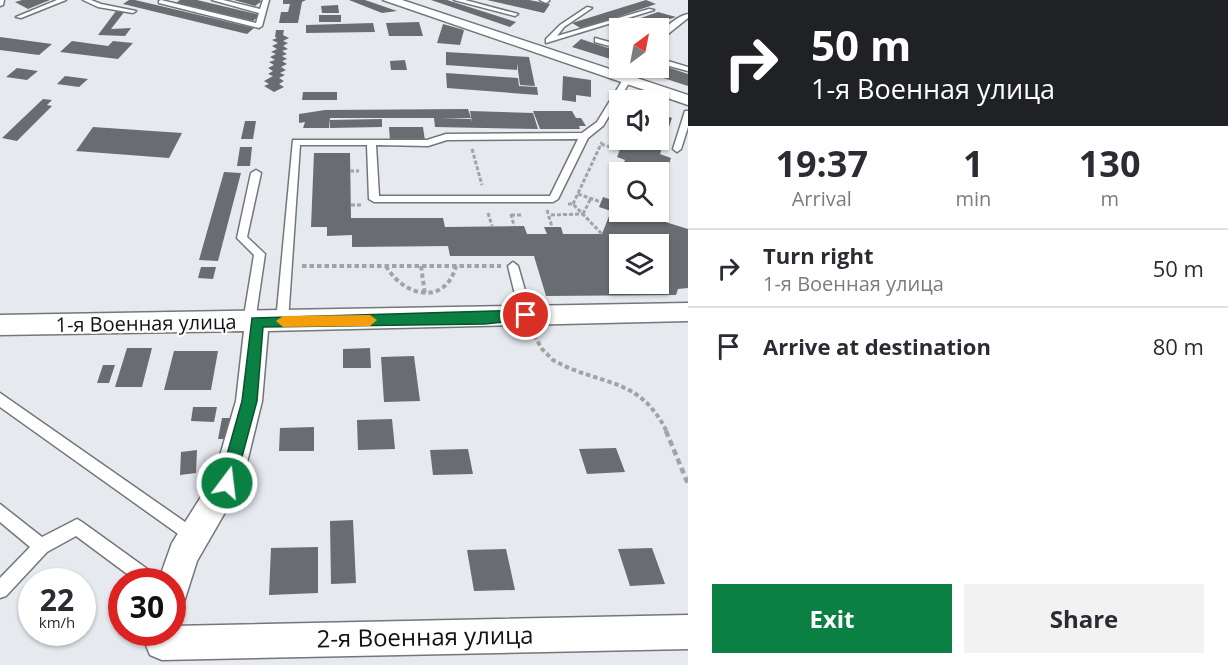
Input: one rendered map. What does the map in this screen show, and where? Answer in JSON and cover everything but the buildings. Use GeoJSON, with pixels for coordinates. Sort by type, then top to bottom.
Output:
{"type":"FeatureCollection","features":[{"type":"Feature","properties":{"kind":"street"},"geometry":{"type":"LineString","coordinates":[[389,0],[543,45],[622,79],[688,100]]}},
{"type":"Feature","properties":{"kind":"street","name":"1-я Военная улица"},"geometry":{"type":"LineString","coordinates":[[0,325],[428,319],[688,312]]}},
{"type":"Feature","properties":{"kind":"street"},"geometry":{"type":"LineString","coordinates":[[179,568],[183,554],[227,483],[249,401],[262,322]]}},
{"type":"Feature","properties":{"kind":"street","name":"2-я Военная улица"},"geometry":{"type":"LineString","coordinates":[[161,647],[508,634],[688,632]]}},
{"type":"Feature","properties":{"kind":"lane"},"geometry":{"type":"LineString","coordinates":[[19,17],[63,0]]}},
{"type":"Feature","properties":{"kind":"lane"},"geometry":{"type":"LineString","coordinates":[[86,0],[100,6],[133,11]]}},
{"type":"Feature","properties":{"kind":"lane"},"geometry":{"type":"LineString","coordinates":[[214,0],[263,12]]}},
{"type":"Feature","properties":{"kind":"lane"},"geometry":{"type":"LineString","coordinates":[[161,2],[259,26],[266,0]]}},
{"type":"Feature","properties":{"kind":"lane"},"geometry":{"type":"LineString","coordinates":[[457,0],[515,14]]}},
{"type":"Feature","properties":{"kind":"lane"},"geometry":{"type":"LineString","coordinates":[[543,45],[567,22],[589,8]]}},
{"type":"Feature","properties":{"kind":"lane"},"geometry":{"type":"LineString","coordinates":[[543,45],[651,10]]}},
{"type":"Feature","properties":{"kind":"lane"},"geometry":{"type":"LineString","coordinates":[[669,28],[686,16]]}},
{"type":"Feature","properties":{"kind":"lane"},"geometry":{"type":"LineString","coordinates":[[598,40],[609,44]]}},
{"type":"Feature","properties":{"kind":"lane"},"geometry":{"type":"LineString","coordinates":[[669,63],[688,69]]}},
{"type":"Feature","properties":{"kind":"lane"},"geometry":{"type":"LineString","coordinates":[[617,90],[622,79]]}},
{"type":"Feature","properties":{"kind":"lane"},"geometry":{"type":"LineString","coordinates":[[262,322],[286,266],[296,142],[428,143],[446,137],[584,136],[599,127],[609,108]]}},
{"type":"Feature","properties":{"kind":"lane"},"geometry":{"type":"LineString","coordinates":[[676,149],[688,113]]}},
{"type":"Feature","properties":{"kind":"lane"},"geometry":{"type":"LineString","coordinates":[[371,142],[374,199],[486,202],[553,199],[584,136]]}},
{"type":"Feature","properties":{"kind":"lane"},"geometry":{"type":"LineString","coordinates":[[256,173],[242,238],[260,254],[262,322]]}},
{"type":"Feature","properties":{"kind":"lane"},"geometry":{"type":"LineString","coordinates":[[513,266],[526,315]]}},
{"type":"Feature","properties":{"kind":"lane"},"geometry":{"type":"LineString","coordinates":[[0,399],[194,537]]}},
{"type":"Feature","properties":{"kind":"lane"},"geometry":{"type":"LineString","coordinates":[[0,512],[41,546]]}},
{"type":"Feature","properties":{"kind":"lane"},"geometry":{"type":"LineString","coordinates":[[0,590],[41,546],[77,527],[132,568]]}},
{"type":"Feature","properties":{"kind":"path"},"geometry":{"type":"LineString","coordinates":[[602,234],[573,204],[609,126]]}},
{"type":"Feature","properties":{"kind":"path"},"geometry":{"type":"LineString","coordinates":[[469,137],[492,226]]}},
{"type":"Feature","properties":{"kind":"path"},"geometry":{"type":"LineString","coordinates":[[601,144],[609,147]]}},
{"type":"Feature","properties":{"kind":"path"},"geometry":{"type":"LineString","coordinates":[[350,171],[358,171]]}},
{"type":"Feature","properties":{"kind":"path"},"geometry":{"type":"LineString","coordinates":[[578,194],[601,202]]}},
{"type":"Feature","properties":{"kind":"path"},"geometry":{"type":"LineString","coordinates":[[583,214],[591,198]]}},
{"type":"Feature","properties":{"kind":"path"},"geometry":{"type":"LineString","coordinates":[[351,205],[359,205]]}},
{"type":"Feature","properties":{"kind":"path"},"geometry":{"type":"LineString","coordinates":[[548,215],[552,227]]}},
{"type":"Feature","properties":{"kind":"path"},"geometry":{"type":"LineString","coordinates":[[286,266],[513,266]]}},
{"type":"Feature","properties":{"kind":"path"},"geometry":{"type":"LineString","coordinates":[[386,266],[389,276],[398,285],[410,291],[425,293],[438,291],[449,285],[455,276],[456,266]]}},
{"type":"Feature","properties":{"kind":"path"},"geometry":{"type":"LineString","coordinates":[[421,266],[428,319]]}},
{"type":"Feature","properties":{"kind":"path"},"geometry":{"type":"LineString","coordinates":[[526,315],[537,342],[557,363],[638,394],[655,410],[688,484]]}},
{"type":"Feature","properties":{"kind":"slow traffic"},"geometry":{"type":"LineString","coordinates":[[283,321],[370,320]]}},
{"type":"Feature","properties":{"kind":"route"},"geometry":{"type":"LineString","coordinates":[[227,483],[249,401],[257,322],[485,318],[526,315]]}}]}
